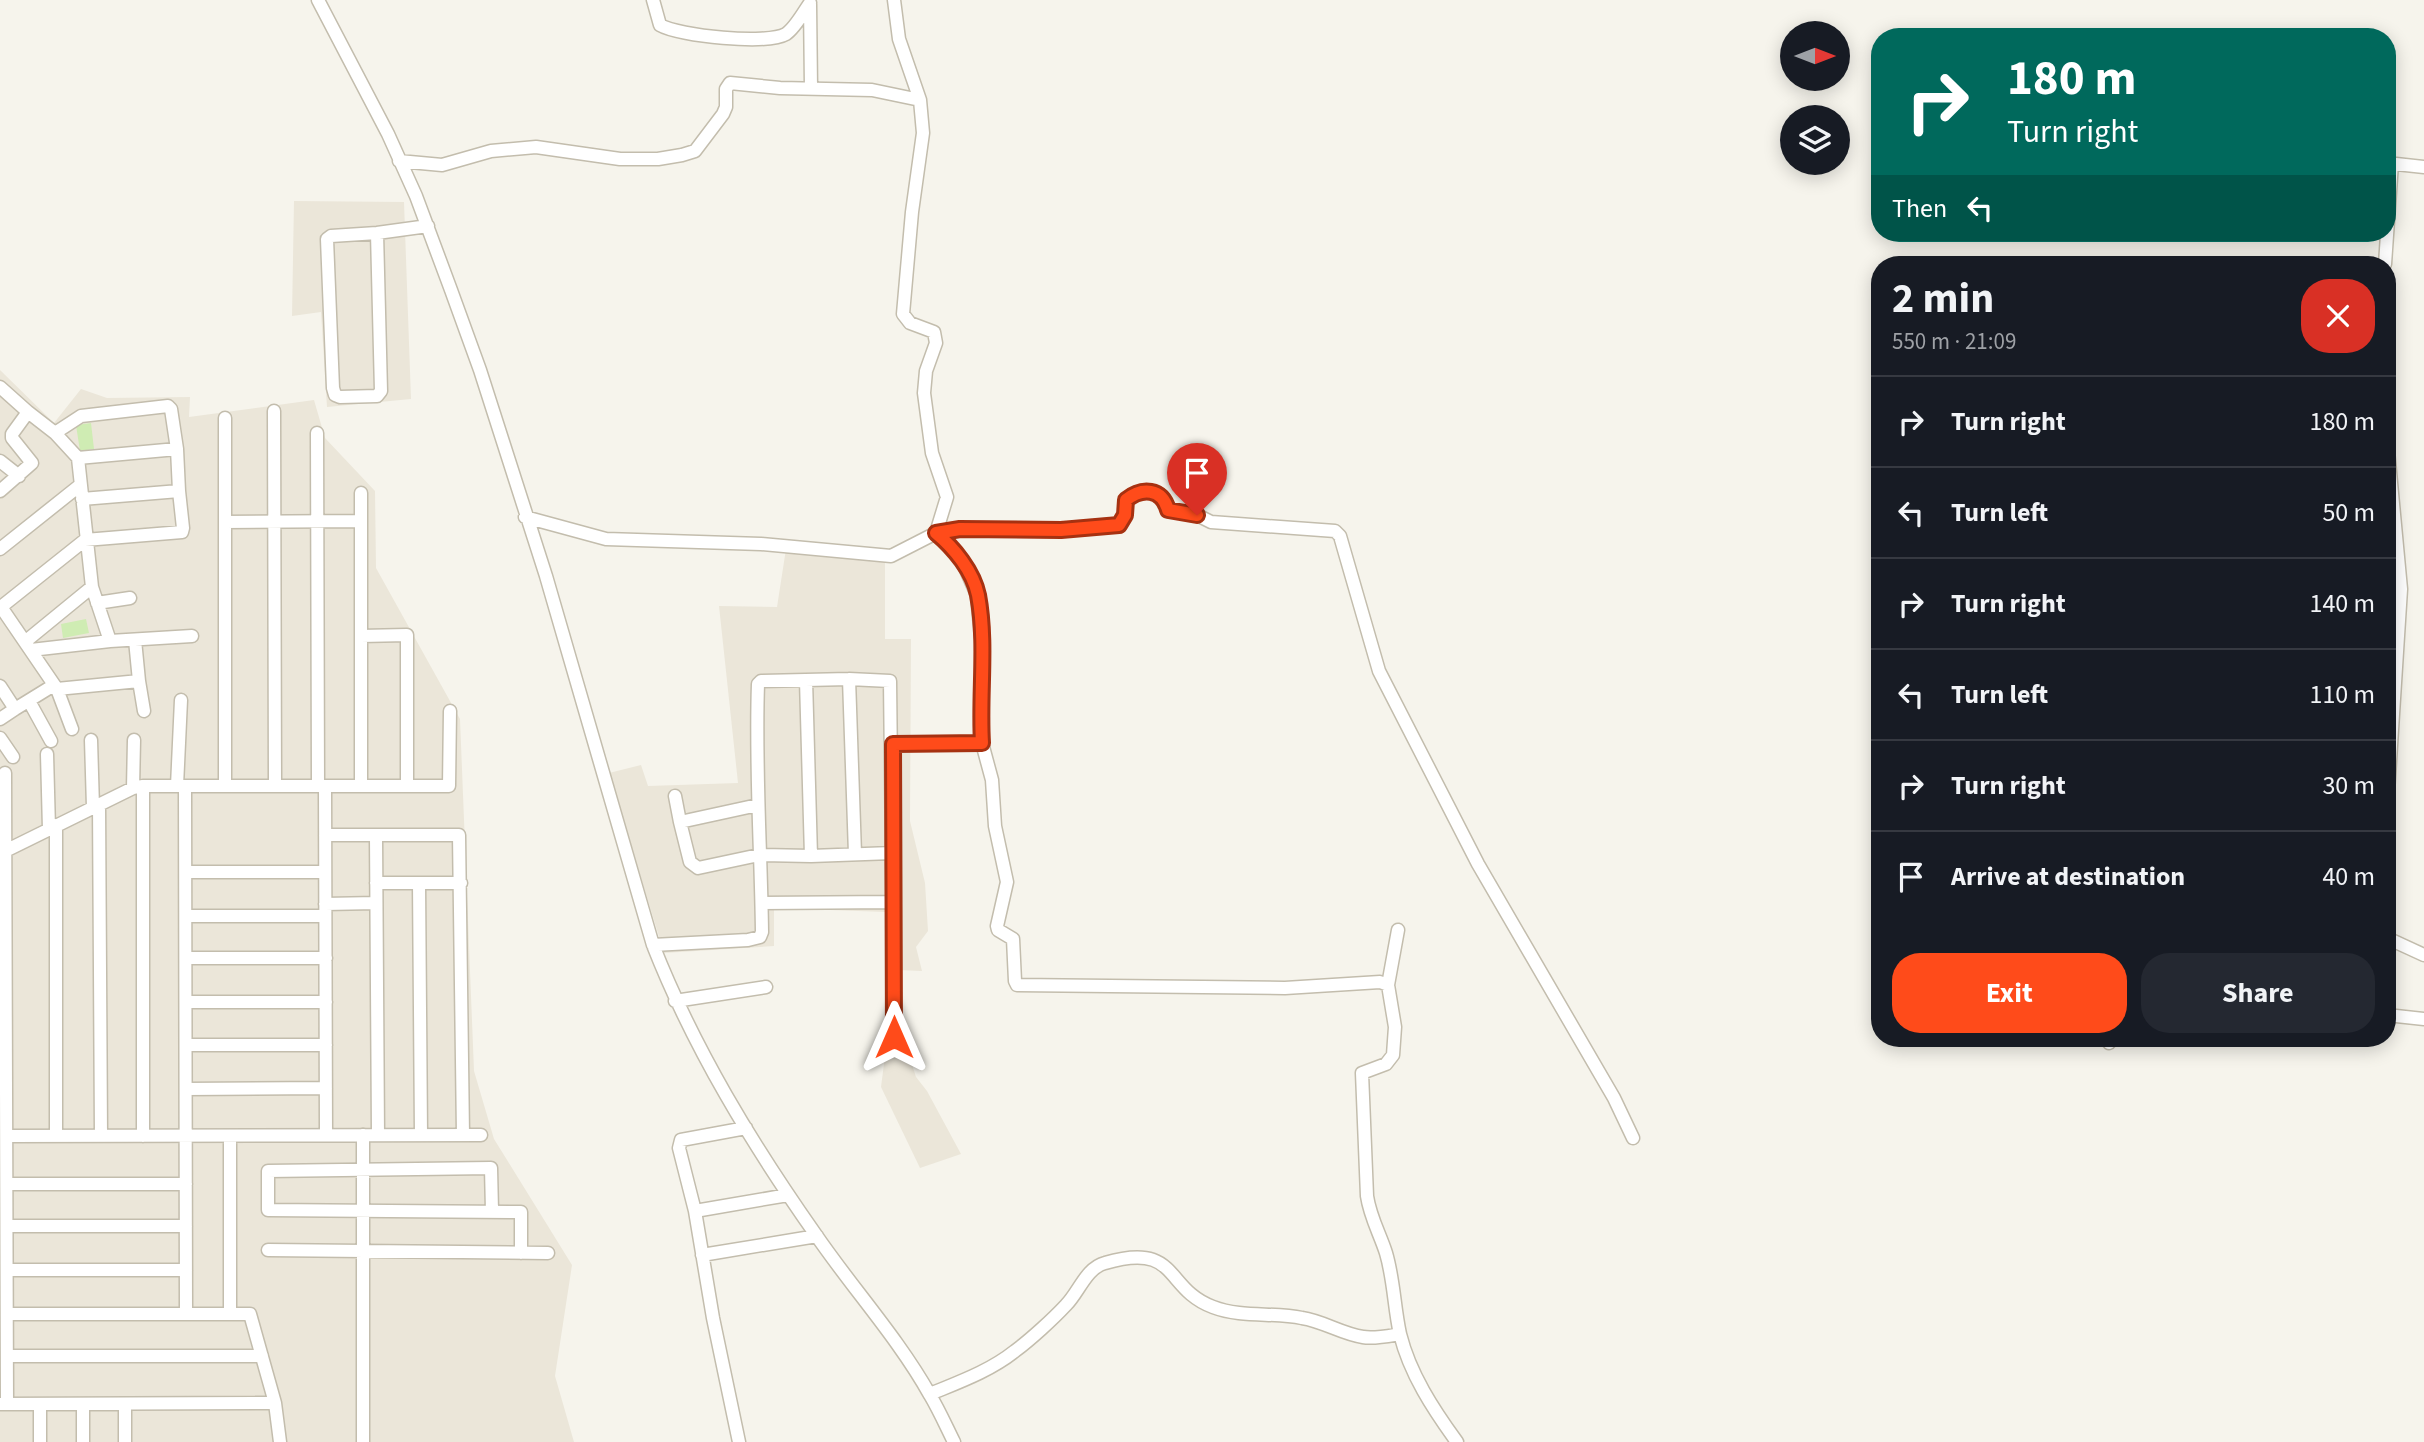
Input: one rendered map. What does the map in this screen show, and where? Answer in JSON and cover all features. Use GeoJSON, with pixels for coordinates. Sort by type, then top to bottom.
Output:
{"type":"FeatureCollection","features":[{"type":"Feature","properties":{"kind":"street"},"geometry":{"type":"LineString","coordinates":[[318,0],[388,134],[428,226],[480,370],[545,576],[653,945],[675,1002],[712,1073],[788,1195],[901,1350],[930,1394],[954,1442]]}},
{"type":"Feature","properties":{"kind":"street"},"geometry":{"type":"LineString","coordinates":[[655,0],[660,25],[678,33],[756,40],[774,39],[788,33],[810,3],[811,88]]}},
{"type":"Feature","properties":{"kind":"street"},"geometry":{"type":"LineString","coordinates":[[894,0],[899,39],[920,100],[923,133],[912,212],[903,314],[910,323],[934,332],[936,338],[926,371],[924,393],[932,453],[947,497],[936,533]]}},
{"type":"Feature","properties":{"kind":"street"},"geometry":{"type":"LineString","coordinates":[[399,161],[442,165],[499,149],[536,147],[621,159],[672,158],[695,150],[706,138],[723,114],[726,107],[726,89],[730,83],[780,88],[872,90],[920,100]]}},
{"type":"Feature","properties":{"kind":"street"},"geometry":{"type":"LineString","coordinates":[[2396,164],[2424,167]]}},
{"type":"Feature","properties":{"kind":"street"},"geometry":{"type":"LineString","coordinates":[[377,233],[381,391],[377,396],[340,397],[335,395],[333,388],[327,239],[331,236],[428,226]]}},
{"type":"Feature","properties":{"kind":"street"},"geometry":{"type":"LineString","coordinates":[[0,387],[55,433],[78,458],[92,587],[110,641]]}},
{"type":"Feature","properties":{"kind":"street"},"geometry":{"type":"LineString","coordinates":[[55,433],[81,416],[168,406],[171,408],[183,528],[182,532],[85,540],[1,608],[56,687],[72,729]]}},
{"type":"Feature","properties":{"kind":"street"},"geometry":{"type":"LineString","coordinates":[[274,411],[275,786]]}},
{"type":"Feature","properties":{"kind":"street"},"geometry":{"type":"LineString","coordinates":[[0,492],[29,467],[32,460],[12,438],[28,412]]}},
{"type":"Feature","properties":{"kind":"street"},"geometry":{"type":"LineString","coordinates":[[225,418],[225,786]]}},
{"type":"Feature","properties":{"kind":"street"},"geometry":{"type":"LineString","coordinates":[[317,433],[321,786],[326,835],[326,1135]]}},
{"type":"Feature","properties":{"kind":"street"},"geometry":{"type":"LineString","coordinates":[[78,458],[177,449]]}},
{"type":"Feature","properties":{"kind":"street"},"geometry":{"type":"LineString","coordinates":[[0,461],[19,476]]}},
{"type":"Feature","properties":{"kind":"street"},"geometry":{"type":"LineString","coordinates":[[2,545],[79,486]]}},
{"type":"Feature","properties":{"kind":"street"},"geometry":{"type":"LineString","coordinates":[[82,499],[180,491]]}},
{"type":"Feature","properties":{"kind":"street"},"geometry":{"type":"LineString","coordinates":[[525,517],[606,539],[761,544],[891,556],[936,533],[960,529],[1061,530],[1119,525],[1125,515],[1126,500],[1135,493],[1151,491],[1162,496],[1168,510],[1197,515],[1211,522],[1335,531],[1340,536],[1379,671],[1472,852],[1614,1098],[1633,1138]]}},
{"type":"Feature","properties":{"kind":"street"},"geometry":{"type":"LineString","coordinates":[[361,493],[361,786]]}},
{"type":"Feature","properties":{"kind":"street"},"geometry":{"type":"LineString","coordinates":[[225,522],[361,521]]}},
{"type":"Feature","properties":{"kind":"street"},"geometry":{"type":"LineString","coordinates":[[936,533],[950,545],[963,563],[978,595],[982,649],[982,743],[992,780],[995,826],[1007,882],[997,926],[998,930],[1013,939],[1017,985],[1285,988],[1380,982],[1388,985]]}},
{"type":"Feature","properties":{"kind":"street"},"geometry":{"type":"LineString","coordinates":[[2396,536],[2401,589],[2396,667]]}},
{"type":"Feature","properties":{"kind":"street"},"geometry":{"type":"LineString","coordinates":[[29,646],[92,587]]}},
{"type":"Feature","properties":{"kind":"street"},"geometry":{"type":"LineString","coordinates":[[97,603],[130,598]]}},
{"type":"Feature","properties":{"kind":"street"},"geometry":{"type":"LineString","coordinates":[[361,636],[407,635],[407,785]]}},
{"type":"Feature","properties":{"kind":"street"},"geometry":{"type":"LineString","coordinates":[[29,646],[192,636]]}},
{"type":"Feature","properties":{"kind":"street"},"geometry":{"type":"LineString","coordinates":[[135,640],[144,711]]}},
{"type":"Feature","properties":{"kind":"street"},"geometry":{"type":"LineString","coordinates":[[849,679],[855,854]]}},
{"type":"Feature","properties":{"kind":"street"},"geometry":{"type":"LineString","coordinates":[[806,680],[811,856]]}},
{"type":"Feature","properties":{"kind":"street"},"geometry":{"type":"LineString","coordinates":[[0,719],[56,687],[139,681]]}},
{"type":"Feature","properties":{"kind":"street"},"geometry":{"type":"LineString","coordinates":[[653,945],[757,938],[762,932],[758,684],[761,681],[890,681],[893,744],[894,1037]]}},
{"type":"Feature","properties":{"kind":"street"},"geometry":{"type":"LineString","coordinates":[[0,686],[15,709]]}},
{"type":"Feature","properties":{"kind":"street"},"geometry":{"type":"LineString","coordinates":[[181,700],[181,786],[186,872],[186,1314]]}},
{"type":"Feature","properties":{"kind":"street"},"geometry":{"type":"LineString","coordinates":[[29,701],[49,747],[53,827],[56,1136]]}},
{"type":"Feature","properties":{"kind":"street"},"geometry":{"type":"LineString","coordinates":[[3,852],[138,787],[449,786],[450,711]]}},
{"type":"Feature","properties":{"kind":"street"},"geometry":{"type":"LineString","coordinates":[[0,738],[13,757]]}},
{"type":"Feature","properties":{"kind":"street"},"geometry":{"type":"LineString","coordinates":[[91,740],[96,806],[101,1136]]}},
{"type":"Feature","properties":{"kind":"street"},"geometry":{"type":"LineString","coordinates":[[134,740],[138,787],[143,1136]]}},
{"type":"Feature","properties":{"kind":"street"},"geometry":{"type":"LineString","coordinates":[[893,744],[982,743]]}},
{"type":"Feature","properties":{"kind":"street"},"geometry":{"type":"LineString","coordinates":[[5,773],[4,1111],[7,1136],[4,1159],[7,1184],[4,1201],[7,1226],[4,1245],[7,1314],[4,1404],[275,1403]]}},
{"type":"Feature","properties":{"kind":"street"},"geometry":{"type":"LineString","coordinates":[[675,796],[693,867],[759,855],[892,853]]}},
{"type":"Feature","properties":{"kind":"street"},"geometry":{"type":"LineString","coordinates":[[680,822],[758,805]]}},
{"type":"Feature","properties":{"kind":"street"},"geometry":{"type":"LineString","coordinates":[[326,835],[459,835],[463,1135]]}},
{"type":"Feature","properties":{"kind":"street"},"geometry":{"type":"LineString","coordinates":[[376,836],[378,1135]]}},
{"type":"Feature","properties":{"kind":"street"},"geometry":{"type":"LineString","coordinates":[[186,872],[326,872]]}},
{"type":"Feature","properties":{"kind":"street"},"geometry":{"type":"LineString","coordinates":[[376,883],[461,883]]}},
{"type":"Feature","properties":{"kind":"street"},"geometry":{"type":"LineString","coordinates":[[419,883],[421,1135]]}},
{"type":"Feature","properties":{"kind":"street"},"geometry":{"type":"LineString","coordinates":[[762,903],[893,902]]}},
{"type":"Feature","properties":{"kind":"street"},"geometry":{"type":"LineString","coordinates":[[186,916],[326,910],[376,903]]}},
{"type":"Feature","properties":{"kind":"street"},"geometry":{"type":"LineString","coordinates":[[1398,930],[1388,985],[1395,1027],[1395,1048],[1386,1064],[1362,1073],[1368,1204],[1390,1272],[1406,1356],[1416,1377],[1457,1442]]}},
{"type":"Feature","properties":{"kind":"street"},"geometry":{"type":"LineString","coordinates":[[2396,942],[2424,955]]}},
{"type":"Feature","properties":{"kind":"street"},"geometry":{"type":"LineString","coordinates":[[186,958],[326,958]]}},
{"type":"Feature","properties":{"kind":"street"},"geometry":{"type":"LineString","coordinates":[[675,1002],[766,987]]}},
{"type":"Feature","properties":{"kind":"street"},"geometry":{"type":"LineString","coordinates":[[186,1002],[326,1002]]}},
{"type":"Feature","properties":{"kind":"street"},"geometry":{"type":"LineString","coordinates":[[2396,1016],[2424,1019]]}},
{"type":"Feature","properties":{"kind":"street"},"geometry":{"type":"LineString","coordinates":[[186,1045],[326,1045]]}},
{"type":"Feature","properties":{"kind":"street"},"geometry":{"type":"LineString","coordinates":[[186,1088],[326,1088]]}},
{"type":"Feature","properties":{"kind":"street"},"geometry":{"type":"LineString","coordinates":[[739,1442],[695,1211],[679,1148],[681,1140],[746,1128]]}},
{"type":"Feature","properties":{"kind":"street"},"geometry":{"type":"LineString","coordinates":[[363,1135],[363,1442]]}},
{"type":"Feature","properties":{"kind":"street"},"geometry":{"type":"LineString","coordinates":[[7,1136],[481,1135]]}},
{"type":"Feature","properties":{"kind":"street"},"geometry":{"type":"LineString","coordinates":[[230,1136],[230,1314]]}},
{"type":"Feature","properties":{"kind":"street"},"geometry":{"type":"LineString","coordinates":[[492,1211],[491,1168],[268,1171],[268,1210],[521,1212],[521,1253]]}},
{"type":"Feature","properties":{"kind":"street"},"geometry":{"type":"LineString","coordinates":[[7,1184],[186,1184]]}},
{"type":"Feature","properties":{"kind":"street"},"geometry":{"type":"LineString","coordinates":[[695,1211],[788,1195]]}},
{"type":"Feature","properties":{"kind":"street"},"geometry":{"type":"LineString","coordinates":[[7,1226],[186,1226]]}},
{"type":"Feature","properties":{"kind":"street"},"geometry":{"type":"LineString","coordinates":[[702,1255],[817,1236]]}},
{"type":"Feature","properties":{"kind":"street"},"geometry":{"type":"LineString","coordinates":[[268,1250],[548,1253]]}},
{"type":"Feature","properties":{"kind":"street"},"geometry":{"type":"LineString","coordinates":[[930,1394],[983,1371],[1016,1350],[1066,1305],[1091,1270],[1107,1262],[1139,1257],[1158,1261],[1174,1274],[1194,1298],[1213,1307],[1245,1314],[1301,1317],[1362,1337],[1400,1334]]}},
{"type":"Feature","properties":{"kind":"street"},"geometry":{"type":"LineString","coordinates":[[7,1270],[186,1270]]}},
{"type":"Feature","properties":{"kind":"street"},"geometry":{"type":"LineString","coordinates":[[7,1314],[250,1314],[275,1403],[280,1442]]}},
{"type":"Feature","properties":{"kind":"street"},"geometry":{"type":"LineString","coordinates":[[5,1354],[262,1356]]}},
{"type":"Feature","properties":{"kind":"street"},"geometry":{"type":"LineString","coordinates":[[40,1404],[40,1442]]}},
{"type":"Feature","properties":{"kind":"street"},"geometry":{"type":"LineString","coordinates":[[83,1404],[83,1442]]}},
{"type":"Feature","properties":{"kind":"street"},"geometry":{"type":"LineString","coordinates":[[125,1404],[125,1442]]}},
{"type":"Feature","properties":{"kind":"shaded area"},"geometry":{"type":"Polygon","coordinates":[[[294,201],[404,202],[411,399],[327,407],[321,312],[292,316],[294,201]]]}},
{"type":"Feature","properties":{"kind":"shaded area"},"geometry":{"type":"Polygon","coordinates":[[[0,370],[54,423],[81,389],[107,398],[190,397],[189,417],[314,400],[325,438],[375,491],[376,568],[460,719],[474,1071],[494,1139],[572,1265],[555,1376],[574,1442],[0,1442],[0,370]]]}},
{"type":"Feature","properties":{"kind":"shaded area"},"geometry":{"type":"Polygon","coordinates":[[[786,549],[885,555],[885,639],[911,639],[910,821],[925,883],[928,931],[916,947],[922,971],[898,970],[903,1036],[916,1077],[927,1091],[961,1154],[920,1168],[881,1087],[888,1033],[886,912],[774,908],[774,946],[664,953],[609,773],[641,765],[648,786],[738,783],[719,606],[777,607],[786,549]]]}},
{"type":"Feature","properties":{"kind":"green space"},"geometry":{"type":"Polygon","coordinates":[[[91,423],[94,449],[80,451],[76,425],[91,423]]]}},
{"type":"Feature","properties":{"kind":"green space"},"geometry":{"type":"Polygon","coordinates":[[[86,619],[89,633],[63,638],[61,624],[86,619]]]}},
{"type":"Feature","properties":{"kind":"route"},"geometry":{"type":"LineString","coordinates":[[894,1037],[893,744],[982,743],[982,649],[978,595],[963,563],[950,545],[936,533],[960,529],[1061,530],[1119,525],[1125,515],[1126,500],[1135,493],[1151,491],[1162,496],[1168,510],[1197,515]]}}]}
